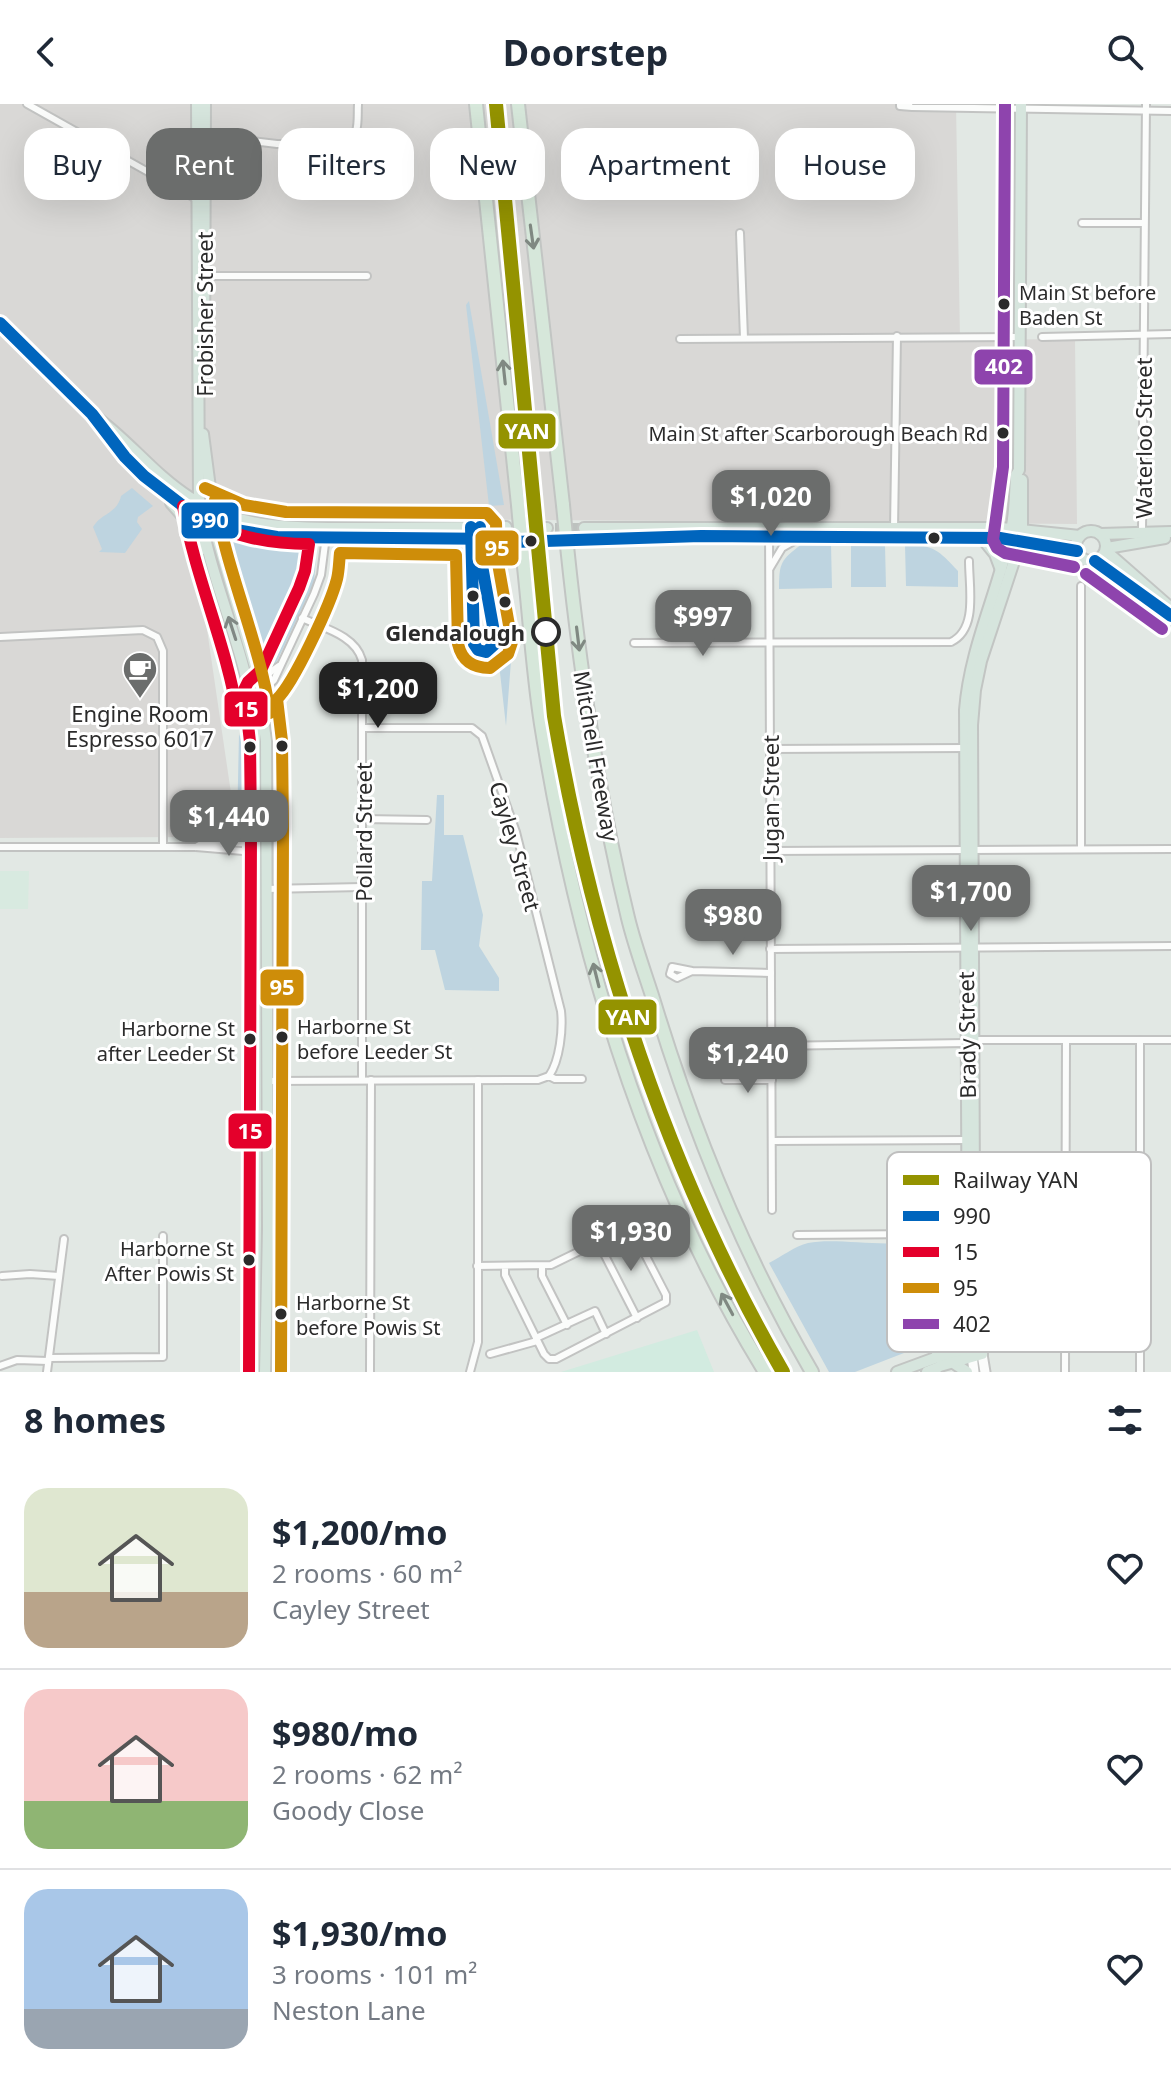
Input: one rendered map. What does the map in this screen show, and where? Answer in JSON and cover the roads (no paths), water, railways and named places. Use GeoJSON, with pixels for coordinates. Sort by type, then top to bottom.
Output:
{"type":"FeatureCollection","features":[{"type":"Feature","properties":{"kind":"highway"},"geometry":{"type":"LineString","coordinates":[[474,104],[547,758],[562,834],[604,1008],[636,1103],[667,1179],[722,1295],[765,1372]]}},
{"type":"Feature","properties":{"kind":"highway","name":"Mitchell Freeway"},"geometry":{"type":"LineString","coordinates":[[518,104],[569,561],[594,752],[628,920],[673,1065],[721,1191],[772,1301],[812,1372]]}},
{"type":"Feature","properties":{"kind":"main road","name":"Frobisher Street"},"geometry":{"type":"LineString","coordinates":[[197,104],[200,128]]}},
{"type":"Feature","properties":{"kind":"main road","name":"Frobisher Street"},"geometry":{"type":"LineString","coordinates":[[202,128],[205,104]]}},
{"type":"Feature","properties":{"kind":"main road"},"geometry":{"type":"LineString","coordinates":[[1016,534],[1021,106]]}},
{"type":"Feature","properties":{"kind":"main road","name":"Frobisher Street"},"geometry":{"type":"LineString","coordinates":[[201,200],[203,439],[214,523],[257,674],[266,741],[268,1156],[265,1372]]}},
{"type":"Feature","properties":{"kind":"main road","name":"Frobisher Street"},"geometry":{"type":"LineString","coordinates":[[201,276],[197,470],[200,517],[210,560]]}},
{"type":"Feature","properties":{"kind":"main road"},"geometry":{"type":"LineString","coordinates":[[0,323],[92,414],[108,425],[166,488],[200,517],[214,523],[262,536],[506,527]]}},
{"type":"Feature","properties":{"kind":"main road"},"geometry":{"type":"LineString","coordinates":[[166,488],[187,484],[197,470]]}},
{"type":"Feature","properties":{"kind":"main road"},"geometry":{"type":"LineString","coordinates":[[1016,534],[1022,516],[1022,475],[1019,470]]}},
{"type":"Feature","properties":{"kind":"main road"},"geometry":{"type":"LineString","coordinates":[[166,488],[239,520],[264,526],[322,533],[507,539]]}},
{"type":"Feature","properties":{"kind":"main road"},"geometry":{"type":"LineString","coordinates":[[166,488],[210,560],[253,704],[254,1372]]}},
{"type":"Feature","properties":{"kind":"main road"},"geometry":{"type":"LineString","coordinates":[[1022,516],[1041,532]]}},
{"type":"Feature","properties":{"kind":"main road"},"geometry":{"type":"LineString","coordinates":[[769,533],[803,536],[894,533],[982,538],[1041,532],[1080,536],[1090,531],[1100,534],[1142,532],[1171,535]]}},
{"type":"Feature","properties":{"kind":"main road"},"geometry":{"type":"LineString","coordinates":[[584,533],[1016,534],[1077,551],[1084,559],[1095,561],[1171,616]]}},
{"type":"Feature","properties":{"kind":"main road","name":"Brady Street"},"geometry":{"type":"LineString","coordinates":[[971,1152],[968,748],[965,710],[971,663],[1016,534]]}},
{"type":"Feature","properties":{"kind":"main road","name":"Brady Street"},"geometry":{"type":"LineString","coordinates":[[968,748],[979,670],[1016,534]]}},
{"type":"Feature","properties":{"kind":"main road"},"geometry":{"type":"LineString","coordinates":[[1095,561],[1102,558],[1106,549],[1105,540],[1100,534]]}},
{"type":"Feature","properties":{"kind":"main road"},"geometry":{"type":"LineString","coordinates":[[1106,549],[1171,535]]}},
{"type":"Feature","properties":{"kind":"main road"},"geometry":{"type":"LineString","coordinates":[[1077,551],[1076,543],[1080,536]]}},
{"type":"Feature","properties":{"kind":"main road"},"geometry":{"type":"LineString","coordinates":[[982,538],[995,554],[1001,570]]}},
{"type":"Feature","properties":{"kind":"main road"},"geometry":{"type":"LineString","coordinates":[[1106,549],[1171,608]]}},
{"type":"Feature","properties":{"kind":"main road"},"geometry":{"type":"LineString","coordinates":[[254,945],[268,944]]}},
{"type":"Feature","properties":{"kind":"main road"},"geometry":{"type":"LineString","coordinates":[[254,1156],[268,1156]]}},
{"type":"Feature","properties":{"kind":"main road"},"geometry":{"type":"LineString","coordinates":[[897,1372],[973,1352]]}},
{"type":"Feature","properties":{"kind":"main road"},"geometry":{"type":"LineString","coordinates":[[934,1361],[952,1362],[975,1352]]}},
{"type":"Feature","properties":{"kind":"main road"},"geometry":{"type":"LineString","coordinates":[[974,1372],[977,1352]]}},
{"type":"Feature","properties":{"kind":"main road"},"geometry":{"type":"LineString","coordinates":[[977,1352],[985,1372]]}},
{"type":"Feature","properties":{"kind":"main road"},"geometry":{"type":"LineString","coordinates":[[952,1362],[967,1372]]}},
{"type":"Feature","properties":{"kind":"street"},"geometry":{"type":"LineString","coordinates":[[27,104],[146,170]]}},
{"type":"Feature","properties":{"kind":"street"},"geometry":{"type":"LineString","coordinates":[[262,142],[343,144],[351,141],[357,133],[358,104]]}},
{"type":"Feature","properties":{"kind":"street"},"geometry":{"type":"LineString","coordinates":[[900,105],[1146,107],[1171,111]]}},
{"type":"Feature","properties":{"kind":"street","name":"Waterloo Street"},"geometry":{"type":"LineString","coordinates":[[1142,532],[1146,107]]}},
{"type":"Feature","properties":{"kind":"street"},"geometry":{"type":"LineString","coordinates":[[1082,223],[1144,223]]}},
{"type":"Feature","properties":{"kind":"street"},"geometry":{"type":"LineString","coordinates":[[740,233],[744,338]]}},
{"type":"Feature","properties":{"kind":"street"},"geometry":{"type":"LineString","coordinates":[[201,276],[367,276]]}},
{"type":"Feature","properties":{"kind":"street"},"geometry":{"type":"LineString","coordinates":[[1042,337],[1171,334]]}},
{"type":"Feature","properties":{"kind":"street"},"geometry":{"type":"LineString","coordinates":[[894,533],[897,336]]}},
{"type":"Feature","properties":{"kind":"street"},"geometry":{"type":"LineString","coordinates":[[680,339],[1019,337]]}},
{"type":"Feature","properties":{"kind":"street"},"geometry":{"type":"LineString","coordinates":[[260,693],[274,680],[317,585],[322,533]]}},
{"type":"Feature","properties":{"kind":"street","name":"Jugan Street"},"geometry":{"type":"LineString","coordinates":[[769,533],[772,1210]]}},
{"type":"Feature","properties":{"kind":"street"},"geometry":{"type":"LineString","coordinates":[[769,571],[782,548],[803,536]]}},
{"type":"Feature","properties":{"kind":"street"},"geometry":{"type":"LineString","coordinates":[[634,643],[951,642],[961,637],[969,625],[969,561]]}},
{"type":"Feature","properties":{"kind":"street"},"geometry":{"type":"LineString","coordinates":[[1081,586],[1081,849]]}},
{"type":"Feature","properties":{"kind":"street","name":"Pollard Street"},"geometry":{"type":"LineString","coordinates":[[302,618],[348,640],[358,650],[362,660],[362,1080]]}},
{"type":"Feature","properties":{"kind":"street"},"geometry":{"type":"LineString","coordinates":[[0,637],[143,630],[157,637],[163,651],[163,846]]}},
{"type":"Feature","properties":{"kind":"street"},"geometry":{"type":"LineString","coordinates":[[257,674],[265,676],[279,666]]}},
{"type":"Feature","properties":{"kind":"street","name":"Cayley Street"},"geometry":{"type":"LineString","coordinates":[[363,728],[472,728],[482,736],[516,832],[561,1011],[554,1066],[549,1076]]}},
{"type":"Feature","properties":{"kind":"street"},"geometry":{"type":"LineString","coordinates":[[770,749],[968,748]]}},
{"type":"Feature","properties":{"kind":"street"},"geometry":{"type":"LineString","coordinates":[[362,819],[427,820]]}},
{"type":"Feature","properties":{"kind":"street"},"geometry":{"type":"LineString","coordinates":[[0,847],[267,847]]}},
{"type":"Feature","properties":{"kind":"street"},"geometry":{"type":"LineString","coordinates":[[770,851],[1171,849]]}},
{"type":"Feature","properties":{"kind":"street"},"geometry":{"type":"LineString","coordinates":[[266,889],[362,887]]}},
{"type":"Feature","properties":{"kind":"street"},"geometry":{"type":"LineString","coordinates":[[770,949],[1171,946]]}},
{"type":"Feature","properties":{"kind":"street"},"geometry":{"type":"LineString","coordinates":[[692,971],[771,973]]}},
{"type":"Feature","properties":{"kind":"street"},"geometry":{"type":"LineString","coordinates":[[1066,1040],[1066,1152]]}},
{"type":"Feature","properties":{"kind":"street"},"geometry":{"type":"LineString","coordinates":[[1140,1040],[1140,1152]]}},
{"type":"Feature","properties":{"kind":"street"},"geometry":{"type":"LineString","coordinates":[[772,1046],[1171,1040]]}},
{"type":"Feature","properties":{"kind":"street"},"geometry":{"type":"LineString","coordinates":[[254,1081],[538,1080],[549,1076],[555,1079],[582,1079]]}},
{"type":"Feature","properties":{"kind":"street"},"geometry":{"type":"LineString","coordinates":[[370,1372],[371,1080]]}},
{"type":"Feature","properties":{"kind":"street"},"geometry":{"type":"LineString","coordinates":[[470,1372],[478,1342],[478,1080]]}},
{"type":"Feature","properties":{"kind":"street"},"geometry":{"type":"LineString","coordinates":[[725,1080],[772,1080]]}},
{"type":"Feature","properties":{"kind":"street"},"geometry":{"type":"LineString","coordinates":[[772,1141],[971,1140]]}},
{"type":"Feature","properties":{"kind":"street"},"geometry":{"type":"LineString","coordinates":[[477,1266],[551,1265],[625,1229],[634,1233],[666,1295],[666,1302],[556,1359],[549,1359],[536,1340],[505,1275],[505,1267]]}},
{"type":"Feature","properties":{"kind":"street"},"geometry":{"type":"LineString","coordinates":[[797,1235],[887,1234]]}},
{"type":"Feature","properties":{"kind":"street"},"geometry":{"type":"LineString","coordinates":[[0,1366],[17,1360],[163,1357],[163,1236]]}},
{"type":"Feature","properties":{"kind":"street"},"geometry":{"type":"LineString","coordinates":[[47,1372],[64,1239]]}},
{"type":"Feature","properties":{"kind":"street"},"geometry":{"type":"LineString","coordinates":[[598,1242],[637,1318]]}},
{"type":"Feature","properties":{"kind":"street"},"geometry":{"type":"LineString","coordinates":[[542,1267],[542,1276],[567,1325]]}},
{"type":"Feature","properties":{"kind":"street"},"geometry":{"type":"LineString","coordinates":[[2,1276],[59,1276]]}},
{"type":"Feature","properties":{"kind":"street"},"geometry":{"type":"LineString","coordinates":[[490,1354],[536,1340],[595,1311],[606,1334]]}},
{"type":"Feature","properties":{"kind":"street"},"geometry":{"type":"LineString","coordinates":[[1065,1352],[1065,1372]]}},
{"type":"Feature","properties":{"kind":"tunnel"},"geometry":{"type":"LineString","coordinates":[[555,528],[584,528]]}},
{"type":"Feature","properties":{"kind":"tunnel"},"geometry":{"type":"LineString","coordinates":[[556,539],[585,539]]}},
{"type":"Feature","properties":{"kind":"rail line","name":"YAN"},"geometry":{"type":"LineString","coordinates":[[496,104],[554,716],[570,802],[613,971],[670,1136],[741,1295],[783,1372]]}},
{"type":"Feature","properties":{"kind":"place","name":"Main St before Baden St"},"geometry":{"type":"Point","coordinates":[1004,304]}},
{"type":"Feature","properties":{"kind":"place","name":"Main St after Scarborough Beach Rd"},"geometry":{"type":"Point","coordinates":[1003,433]}},
{"type":"Feature","properties":{"kind":"place","name":"Glendalough"},"geometry":{"type":"Point","coordinates":[546,632]}},
{"type":"Feature","properties":{"kind":"place","name":"Engine Room Espresso 6017"},"geometry":{"type":"Point","coordinates":[140,700]}},
{"type":"Feature","properties":{"kind":"place","name":"Harborne St before Leeder St"},"geometry":{"type":"Point","coordinates":[282,1037]}},
{"type":"Feature","properties":{"kind":"place","name":"Harborne St after Leeder St"},"geometry":{"type":"Point","coordinates":[250,1039]}},
{"type":"Feature","properties":{"kind":"place","name":"Harborne St After Powis St"},"geometry":{"type":"Point","coordinates":[249,1260]}},
{"type":"Feature","properties":{"kind":"place","name":"Harborne St before Powis St"},"geometry":{"type":"Point","coordinates":[281,1314]}}]}
